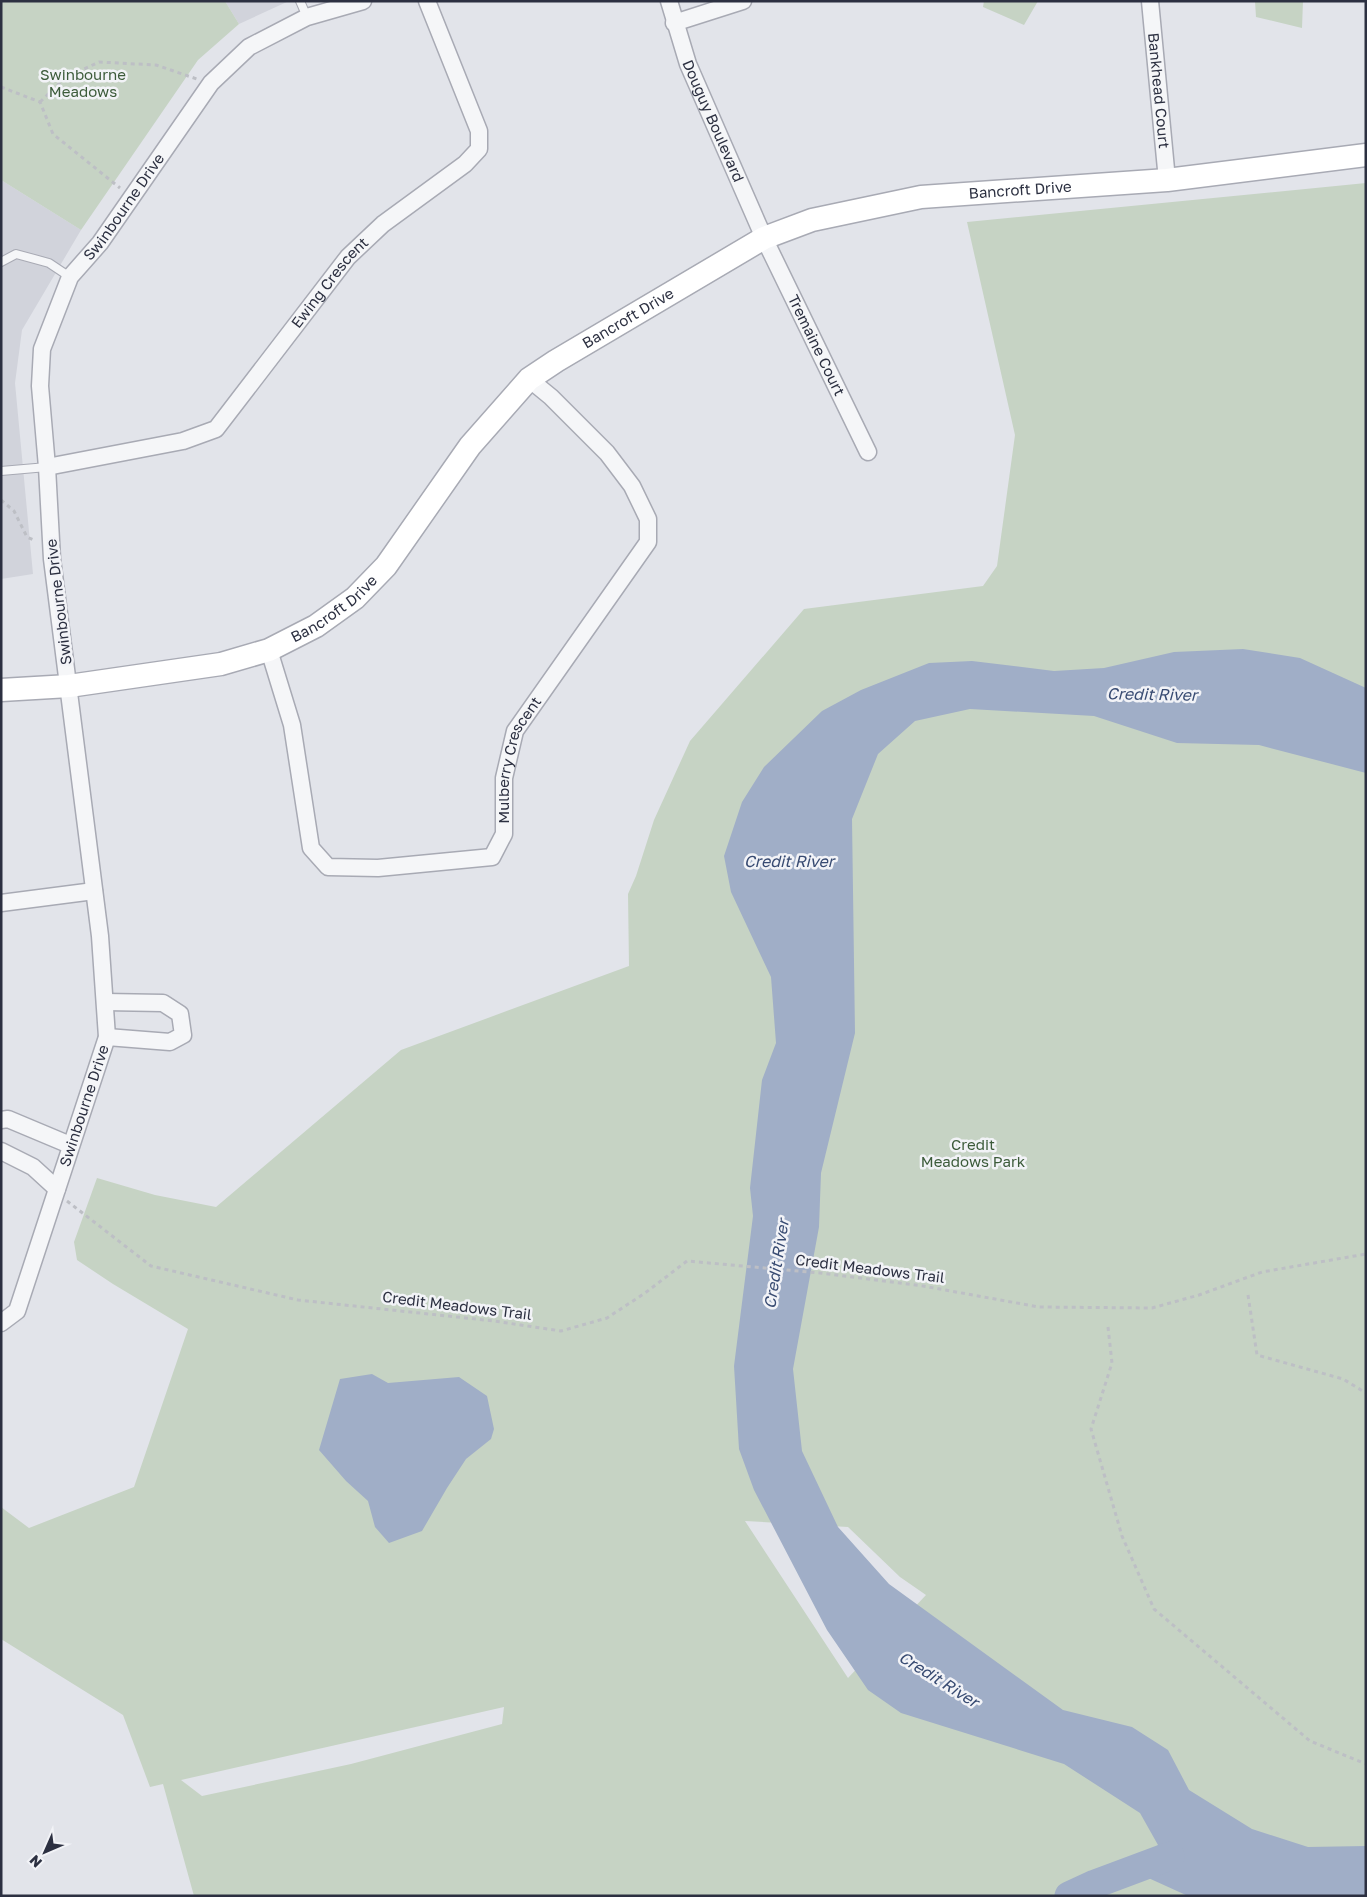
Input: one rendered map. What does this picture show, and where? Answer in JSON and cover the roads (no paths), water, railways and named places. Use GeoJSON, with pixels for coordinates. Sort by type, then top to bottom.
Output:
{"type":"FeatureCollection","features":[{"type":"Feature","properties":{"kind":"street","name":"Swinbourne Drive"},"geometry":{"type":"LineString","coordinates":[[1,1323],[17,1311],[70,1145],[107,1038],[100,936],[51,546],[48,466],[40,386],[42,349],[70,277],[100,243],[130,197],[211,83],[249,47],[307,17],[363,1]]}},
{"type":"Feature","properties":{"kind":"street","name":"Ewing Crescent"},"geometry":{"type":"LineString","coordinates":[[48,466],[183,441],[216,429],[348,257],[383,224],[465,164],[479,149],[479,131],[426,1]]}},
{"type":"Feature","properties":{"kind":"street","name":"Douguy Boulevard"},"geometry":{"type":"LineString","coordinates":[[669,1],[674,23],[688,64],[764,238]]}},
{"type":"Feature","properties":{"kind":"street"},"geometry":{"type":"LineString","coordinates":[[674,23],[744,1]]}},
{"type":"Feature","properties":{"kind":"street","name":"Bankhead Court"},"geometry":{"type":"LineString","coordinates":[[1150,1],[1167,180]]}},
{"type":"Feature","properties":{"kind":"street","name":"Bancroft Drive"},"geometry":{"type":"LineString","coordinates":[[1,690],[69,686],[221,664],[268,650],[316,626],[355,598],[386,566],[470,446],[530,379],[573,351],[764,238],[812,220],[921,197],[1167,180],[1366,155]]}},
{"type":"Feature","properties":{"kind":"street","name":"Tremaine Court"},"geometry":{"type":"LineString","coordinates":[[764,238],[868,452]]}},
{"type":"Feature","properties":{"kind":"street","name":"Mulberry Crescent"},"geometry":{"type":"LineString","coordinates":[[268,650],[292,725],[311,848],[328,867],[378,868],[492,857],[504,834],[504,778],[515,731],[648,542],[648,519],[632,486],[607,453],[551,397],[530,379]]}},
{"type":"Feature","properties":{"kind":"street"},"geometry":{"type":"LineString","coordinates":[[1,903],[94,891]]}},
{"type":"Feature","properties":{"kind":"street"},"geometry":{"type":"LineString","coordinates":[[105,1002],[163,1002],[180,1014],[183,1035],[170,1042],[107,1038]]}},
{"type":"Feature","properties":{"kind":"street"},"geometry":{"type":"LineString","coordinates":[[1,1120],[8,1119],[70,1145]]}},
{"type":"Feature","properties":{"kind":"street"},"geometry":{"type":"LineString","coordinates":[[1,1151],[33,1167],[56,1190]]}},
{"type":"Feature","properties":{"kind":"lane"},"geometry":{"type":"LineString","coordinates":[[300,1],[307,17]]}},
{"type":"Feature","properties":{"kind":"lane"},"geometry":{"type":"LineString","coordinates":[[1,262],[16,254],[49,263],[70,277]]}},
{"type":"Feature","properties":{"kind":"lane"},"geometry":{"type":"LineString","coordinates":[[1,471],[48,466]]}},
{"type":"Feature","properties":{"kind":"water","name":"Credit River"},"geometry":{"type":"Polygon","coordinates":[[[1243,649],[1300,658],[1366,688],[1366,773],[1259,745],[1177,743],[1094,716],[970,709],[915,721],[878,754],[852,819],[855,1033],[821,1173],[819,1227],[793,1369],[802,1451],[838,1527],[889,1584],[1063,1710],[1132,1727],[1168,1750],[1189,1790],[1252,1829],[1308,1847],[1366,1846],[1366,1896],[1188,1896],[1133,1871],[1127,1861],[1149,1859],[1158,1845],[1140,1813],[1064,1764],[901,1713],[868,1690],[827,1630],[754,1490],[739,1449],[734,1366],[753,1216],[750,1188],[762,1080],[776,1043],[771,977],[731,892],[724,856],[742,802],[764,767],[822,711],[861,690],[929,663],[972,661],[1054,671],[1104,668],[1174,652],[1243,649]]]}},
{"type":"Feature","properties":{"kind":"water"},"geometry":{"type":"Polygon","coordinates":[[[372,1374],[388,1383],[459,1377],[487,1396],[494,1429],[491,1439],[466,1459],[422,1531],[389,1543],[375,1527],[368,1501],[346,1481],[319,1450],[340,1379],[372,1374]]]}},
{"type":"Feature","properties":{"kind":"waterway"},"geometry":{"type":"LineString","coordinates":[[1069,1896],[1095,1884],[1170,1856]]}},
{"type":"Feature","properties":{"kind":"park label","name":"Swinbourne Meadows"},"geometry":{"type":"Point","coordinates":[83,84]}},
{"type":"Feature","properties":{"kind":"park label","name":"Credit Meadows Park"},"geometry":{"type":"Point","coordinates":[973,1154]}}]}
